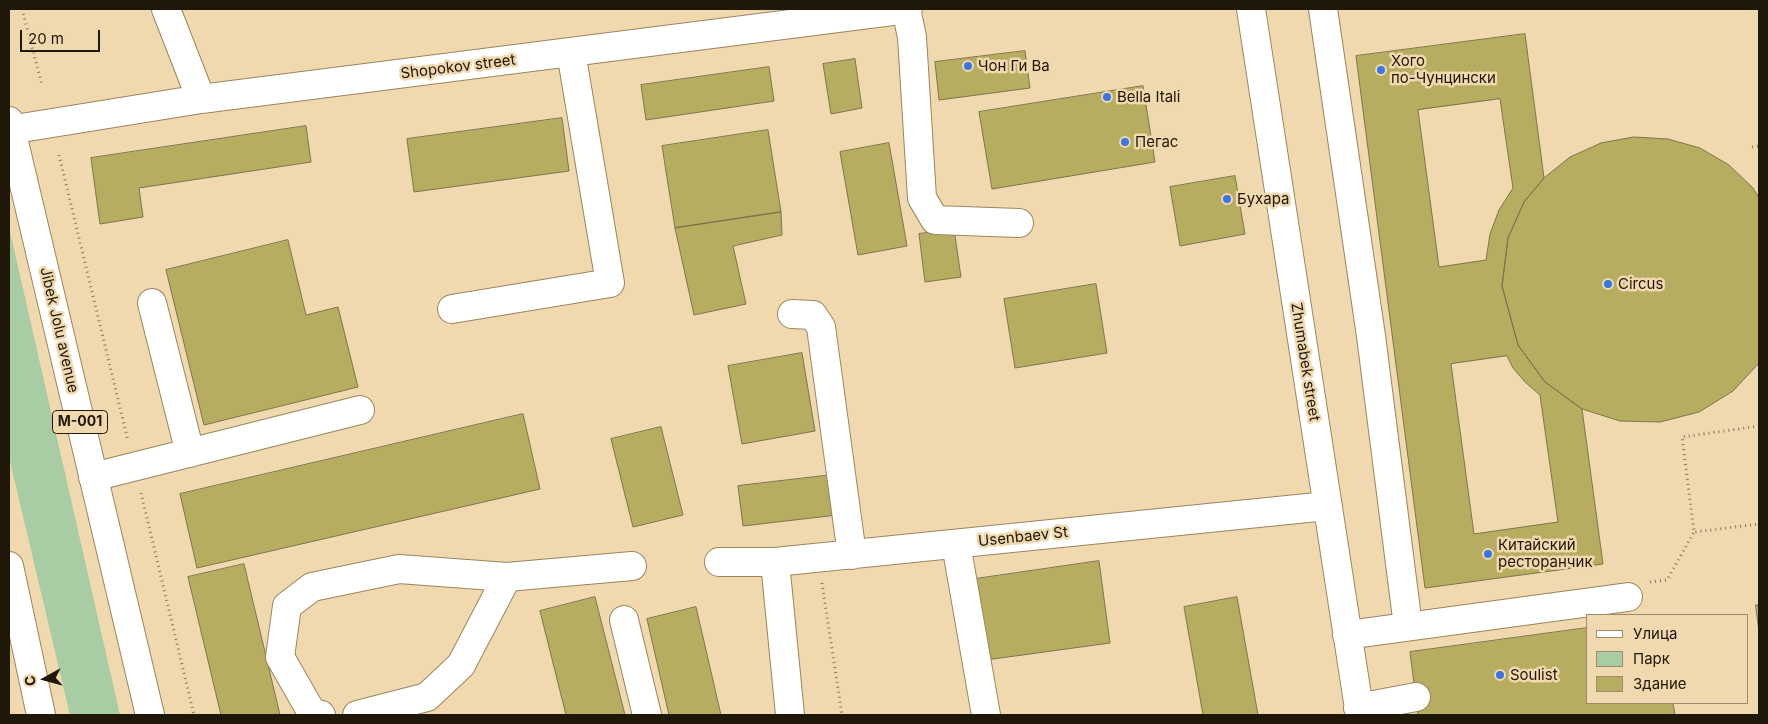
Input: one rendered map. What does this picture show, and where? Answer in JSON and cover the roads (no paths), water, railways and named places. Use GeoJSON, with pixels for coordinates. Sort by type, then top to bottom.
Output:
{"type":"FeatureCollection","features":[{"type":"Feature","properties":{"kind":"street"},"geometry":{"type":"LineString","coordinates":[[166,9],[201,100]]}},
{"type":"Feature","properties":{"kind":"street"},"geometry":{"type":"LineString","coordinates":[[907,9],[912,37],[922,198],[935,220],[1019,223]]}},
{"type":"Feature","properties":{"kind":"street","name":"Shopokov street"},"geometry":{"type":"LineString","coordinates":[[9,127],[201,100],[907,9]]}},
{"type":"Feature","properties":{"kind":"street","name":"Zhumabek street"},"geometry":{"type":"LineString","coordinates":[[1252,9],[1359,712]]}},
{"type":"Feature","properties":{"kind":"street"},"geometry":{"type":"LineString","coordinates":[[1323,9],[1359,251],[1408,626]]}},
{"type":"Feature","properties":{"kind":"street"},"geometry":{"type":"LineString","coordinates":[[452,309],[610,283],[571,52]]}},
{"type":"Feature","properties":{"kind":"street","name":"Jibek Jolu avenue"},"geometry":{"type":"LineString","coordinates":[[9,127],[150,715]]}},
{"type":"Feature","properties":{"kind":"street"},"geometry":{"type":"LineString","coordinates":[[152,303],[190,453]]}},
{"type":"Feature","properties":{"kind":"street"},"geometry":{"type":"LineString","coordinates":[[792,314],[813,315],[821,327],[852,555]]}},
{"type":"Feature","properties":{"kind":"street"},"geometry":{"type":"LineString","coordinates":[[93,477],[360,410]]}},
{"type":"Feature","properties":{"kind":"street","name":"Usenbaev St"},"geometry":{"type":"LineString","coordinates":[[719,562],[775,562],[852,555],[1327,506]]}},
{"type":"Feature","properties":{"kind":"street"},"geometry":{"type":"LineString","coordinates":[[956,544],[986,715]]}},
{"type":"Feature","properties":{"kind":"street"},"geometry":{"type":"LineString","coordinates":[[775,562],[790,715]]}},
{"type":"Feature","properties":{"kind":"street"},"geometry":{"type":"LineString","coordinates":[[9,566],[41,715]]}},
{"type":"Feature","properties":{"kind":"street"},"geometry":{"type":"LineString","coordinates":[[320,715],[312,713],[280,657],[286,606],[312,587],[399,569],[508,578],[632,566]]}},
{"type":"Feature","properties":{"kind":"street"},"geometry":{"type":"LineString","coordinates":[[357,715],[426,697],[461,665],[508,578]]}},
{"type":"Feature","properties":{"kind":"street"},"geometry":{"type":"LineString","coordinates":[[1347,635],[1639,590]]}},
{"type":"Feature","properties":{"kind":"street"},"geometry":{"type":"LineString","coordinates":[[624,620],[647,715]]}},
{"type":"Feature","properties":{"kind":"street"},"geometry":{"type":"LineString","coordinates":[[1359,712],[1416,697]]}},
{"type":"Feature","properties":{"kind":"place","name":"Чон Ги Ва"},"geometry":{"type":"Point","coordinates":[968,66]}},
{"type":"Feature","properties":{"kind":"place","name":"Хого по-Чунцински"},"geometry":{"type":"Point","coordinates":[1381,70]}},
{"type":"Feature","properties":{"kind":"place","name":"Bella Itali"},"geometry":{"type":"Point","coordinates":[1107,97]}},
{"type":"Feature","properties":{"kind":"place","name":"Пегас"},"geometry":{"type":"Point","coordinates":[1125,142]}},
{"type":"Feature","properties":{"kind":"place","name":"Бухара"},"geometry":{"type":"Point","coordinates":[1227,199]}},
{"type":"Feature","properties":{"kind":"place","name":"Circus"},"geometry":{"type":"Point","coordinates":[1608,284]}},
{"type":"Feature","properties":{"kind":"place","name":"Китайский ресторанчик"},"geometry":{"type":"Point","coordinates":[1488,554]}},
{"type":"Feature","properties":{"kind":"place","name":"Soulist"},"geometry":{"type":"Point","coordinates":[1500,675]}}]}
